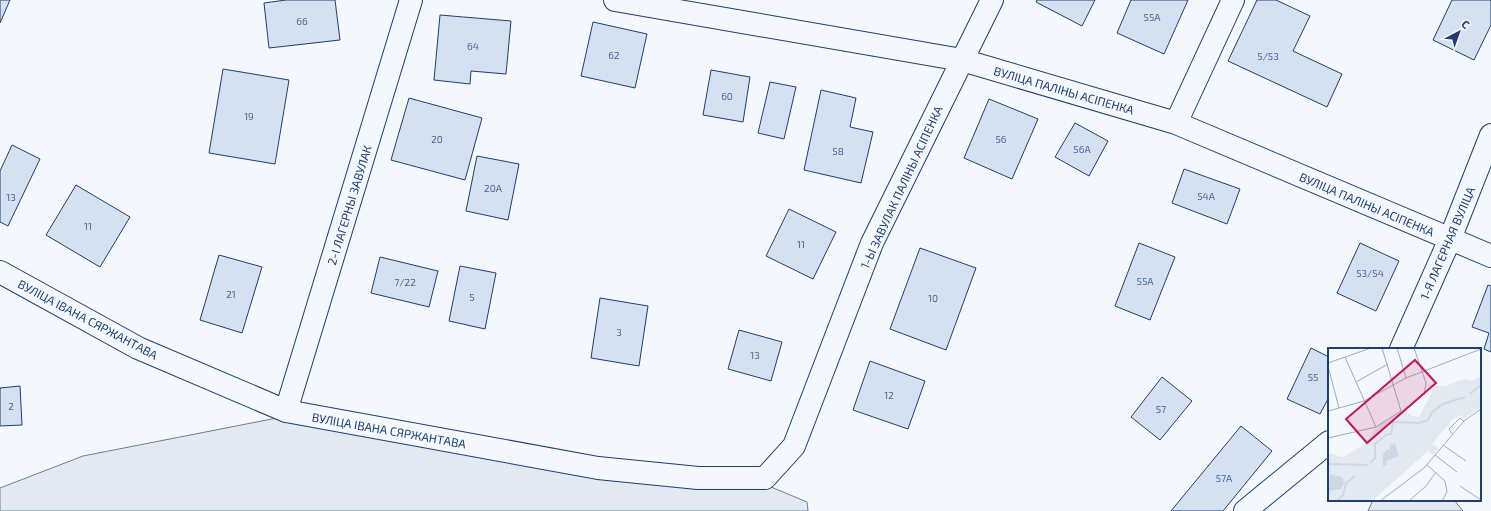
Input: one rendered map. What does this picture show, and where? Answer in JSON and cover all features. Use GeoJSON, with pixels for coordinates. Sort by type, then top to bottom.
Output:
{"type":"FeatureCollection","features":[{"type":"Feature","properties":{"kind":"street","name":"2-І ЛАГЕРНЫ ЗАВУЛАК"},"geometry":{"type":"LineString","coordinates":[[286,411],[411,0]]}},
{"type":"Feature","properties":{"kind":"street","name":"ВУЛІЦА ПАЛІНЫ АСІПЕНКА"},"geometry":{"type":"LineString","coordinates":[[615,0],[962,60],[1176,123],[1491,256]]}},
{"type":"Feature","properties":{"kind":"street","name":"1-Ы ЗАВУЛАК ПАЛІНЫ АСІПЕНКА"},"geometry":{"type":"LineString","coordinates":[[794,446],[872,243],[992,0]]}},
{"type":"Feature","properties":{"kind":"street"},"geometry":{"type":"LineString","coordinates":[[1176,123],[1233,0]]}},
{"type":"Feature","properties":{"kind":"street","name":"1-Я ЛАГЕРНАЯ ВУЛІЦА"},"geometry":{"type":"LineString","coordinates":[[1401,348],[1450,239],[1491,135]]}},
{"type":"Feature","properties":{"kind":"street","name":"ВУЛІЦА ІВАНА СЯРЖАНТАВА"},"geometry":{"type":"LineString","coordinates":[[0,272],[138,348],[286,411],[598,468],[698,478],[765,478],[794,446]]}},
{"type":"Feature","properties":{"kind":"street"},"geometry":{"type":"LineString","coordinates":[[1245,511],[1328,443]]}},
{"type":"Feature","properties":{"kind":"shaded area"},"geometry":{"type":"Polygon","coordinates":[[[328,408],[567,454],[747,477],[807,502],[808,511],[0,511],[0,488],[83,456],[328,408]]]}},
{"type":"Feature","properties":{"kind":"shaded area"},"geometry":{"type":"Polygon","coordinates":[[[1373,501],[1455,501],[1463,511],[1368,511],[1373,501]]]}},
{"type":"Feature","properties":{"kind":"building"},"geometry":{"type":"Polygon","coordinates":[[[0,0],[10,0],[0,23],[0,0]]]}},
{"type":"Feature","properties":{"kind":"building"},"geometry":{"type":"Polygon","coordinates":[[[286,0],[335,0],[340,40],[269,48],[264,3],[286,0]]]}},
{"type":"Feature","properties":{"kind":"building"},"geometry":{"type":"Polygon","coordinates":[[[1037,0],[1095,0],[1082,26],[1036,2],[1037,0]]]}},
{"type":"Feature","properties":{"kind":"building"},"geometry":{"type":"Polygon","coordinates":[[[1131,0],[1188,0],[1164,54],[1117,33],[1131,0]]]}},
{"type":"Feature","properties":{"kind":"building"},"geometry":{"type":"Polygon","coordinates":[[[1257,0],[1276,0],[1310,16],[1293,51],[1342,74],[1327,107],[1228,61],[1257,0]]]}},
{"type":"Feature","properties":{"kind":"building"},"geometry":{"type":"Polygon","coordinates":[[[1452,0],[1491,0],[1491,25],[1474,60],[1433,40],[1452,0]]]}},
{"type":"Feature","properties":{"kind":"building"},"geometry":{"type":"Polygon","coordinates":[[[440,15],[511,21],[506,74],[471,71],[470,84],[434,80],[440,15]]]}},
{"type":"Feature","properties":{"kind":"building"},"geometry":{"type":"Polygon","coordinates":[[[593,22],[647,34],[635,88],[581,76],[593,22]]]}},
{"type":"Feature","properties":{"kind":"building"},"geometry":{"type":"Polygon","coordinates":[[[223,69],[289,80],[275,164],[209,153],[223,69]]]}},
{"type":"Feature","properties":{"kind":"building"},"geometry":{"type":"Polygon","coordinates":[[[711,70],[750,77],[743,122],[703,115],[711,70]]]}},
{"type":"Feature","properties":{"kind":"building"},"geometry":{"type":"Polygon","coordinates":[[[770,82],[796,87],[784,139],[758,133],[770,82]]]}},
{"type":"Feature","properties":{"kind":"building"},"geometry":{"type":"Polygon","coordinates":[[[821,90],[856,98],[850,127],[873,132],[861,183],[804,170],[821,90]]]}},
{"type":"Feature","properties":{"kind":"building"},"geometry":{"type":"Polygon","coordinates":[[[409,98],[482,118],[465,180],[391,160],[409,98]]]}},
{"type":"Feature","properties":{"kind":"building"},"geometry":{"type":"Polygon","coordinates":[[[989,99],[1038,119],[1012,179],[964,158],[989,99]]]}},
{"type":"Feature","properties":{"kind":"building"},"geometry":{"type":"Polygon","coordinates":[[[1075,123],[1108,141],[1089,176],[1055,157],[1075,123]]]}},
{"type":"Feature","properties":{"kind":"building"},"geometry":{"type":"Polygon","coordinates":[[[12,145],[40,159],[8,226],[0,222],[0,171],[12,145]]]}},
{"type":"Feature","properties":{"kind":"building"},"geometry":{"type":"Polygon","coordinates":[[[477,156],[519,164],[508,220],[466,211],[477,156]]]}},
{"type":"Feature","properties":{"kind":"building"},"geometry":{"type":"Polygon","coordinates":[[[1184,169],[1240,189],[1227,224],[1172,203],[1184,169]]]}},
{"type":"Feature","properties":{"kind":"building"},"geometry":{"type":"Polygon","coordinates":[[[76,185],[130,217],[100,267],[46,235],[76,185]]]}},
{"type":"Feature","properties":{"kind":"building"},"geometry":{"type":"Polygon","coordinates":[[[789,209],[836,232],[813,279],[766,256],[789,209]]]}},
{"type":"Feature","properties":{"kind":"building"},"geometry":{"type":"Polygon","coordinates":[[[1139,243],[1175,257],[1150,320],[1115,306],[1139,243]]]}},
{"type":"Feature","properties":{"kind":"building"},"geometry":{"type":"Polygon","coordinates":[[[1360,243],[1399,261],[1376,311],[1337,293],[1360,243]]]}},
{"type":"Feature","properties":{"kind":"building"},"geometry":{"type":"Polygon","coordinates":[[[920,248],[976,268],[946,350],[890,329],[920,248]]]}},
{"type":"Feature","properties":{"kind":"building"},"geometry":{"type":"Polygon","coordinates":[[[219,255],[262,267],[242,333],[200,320],[219,255]]]}},
{"type":"Feature","properties":{"kind":"building"},"geometry":{"type":"Polygon","coordinates":[[[380,257],[438,271],[429,307],[371,293],[380,257]]]}},
{"type":"Feature","properties":{"kind":"building"},"geometry":{"type":"Polygon","coordinates":[[[460,266],[496,273],[485,329],[449,321],[460,266]]]}},
{"type":"Feature","properties":{"kind":"building"},"geometry":{"type":"Polygon","coordinates":[[[1488,285],[1491,286],[1491,352],[1484,349],[1489,333],[1472,327],[1488,285]]]}},
{"type":"Feature","properties":{"kind":"building"},"geometry":{"type":"Polygon","coordinates":[[[600,298],[648,306],[639,366],[591,358],[600,298]]]}},
{"type":"Feature","properties":{"kind":"building"},"geometry":{"type":"Polygon","coordinates":[[[739,330],[782,342],[771,381],[728,369],[739,330]]]}},
{"type":"Feature","properties":{"kind":"building"},"geometry":{"type":"Polygon","coordinates":[[[1311,348],[1328,356],[1328,399],[1320,414],[1287,399],[1311,348]]]}},
{"type":"Feature","properties":{"kind":"building"},"geometry":{"type":"Polygon","coordinates":[[[870,361],[925,381],[908,429],[853,410],[870,361]]]}},
{"type":"Feature","properties":{"kind":"building"},"geometry":{"type":"Polygon","coordinates":[[[1162,377],[1192,401],[1160,440],[1131,417],[1162,377]]]}},
{"type":"Feature","properties":{"kind":"building"},"geometry":{"type":"Polygon","coordinates":[[[20,386],[22,425],[0,426],[0,388],[20,386]]]}},
{"type":"Feature","properties":{"kind":"building"},"geometry":{"type":"Polygon","coordinates":[[[1241,426],[1272,451],[1223,511],[1171,511],[1241,426]]]}}]}
